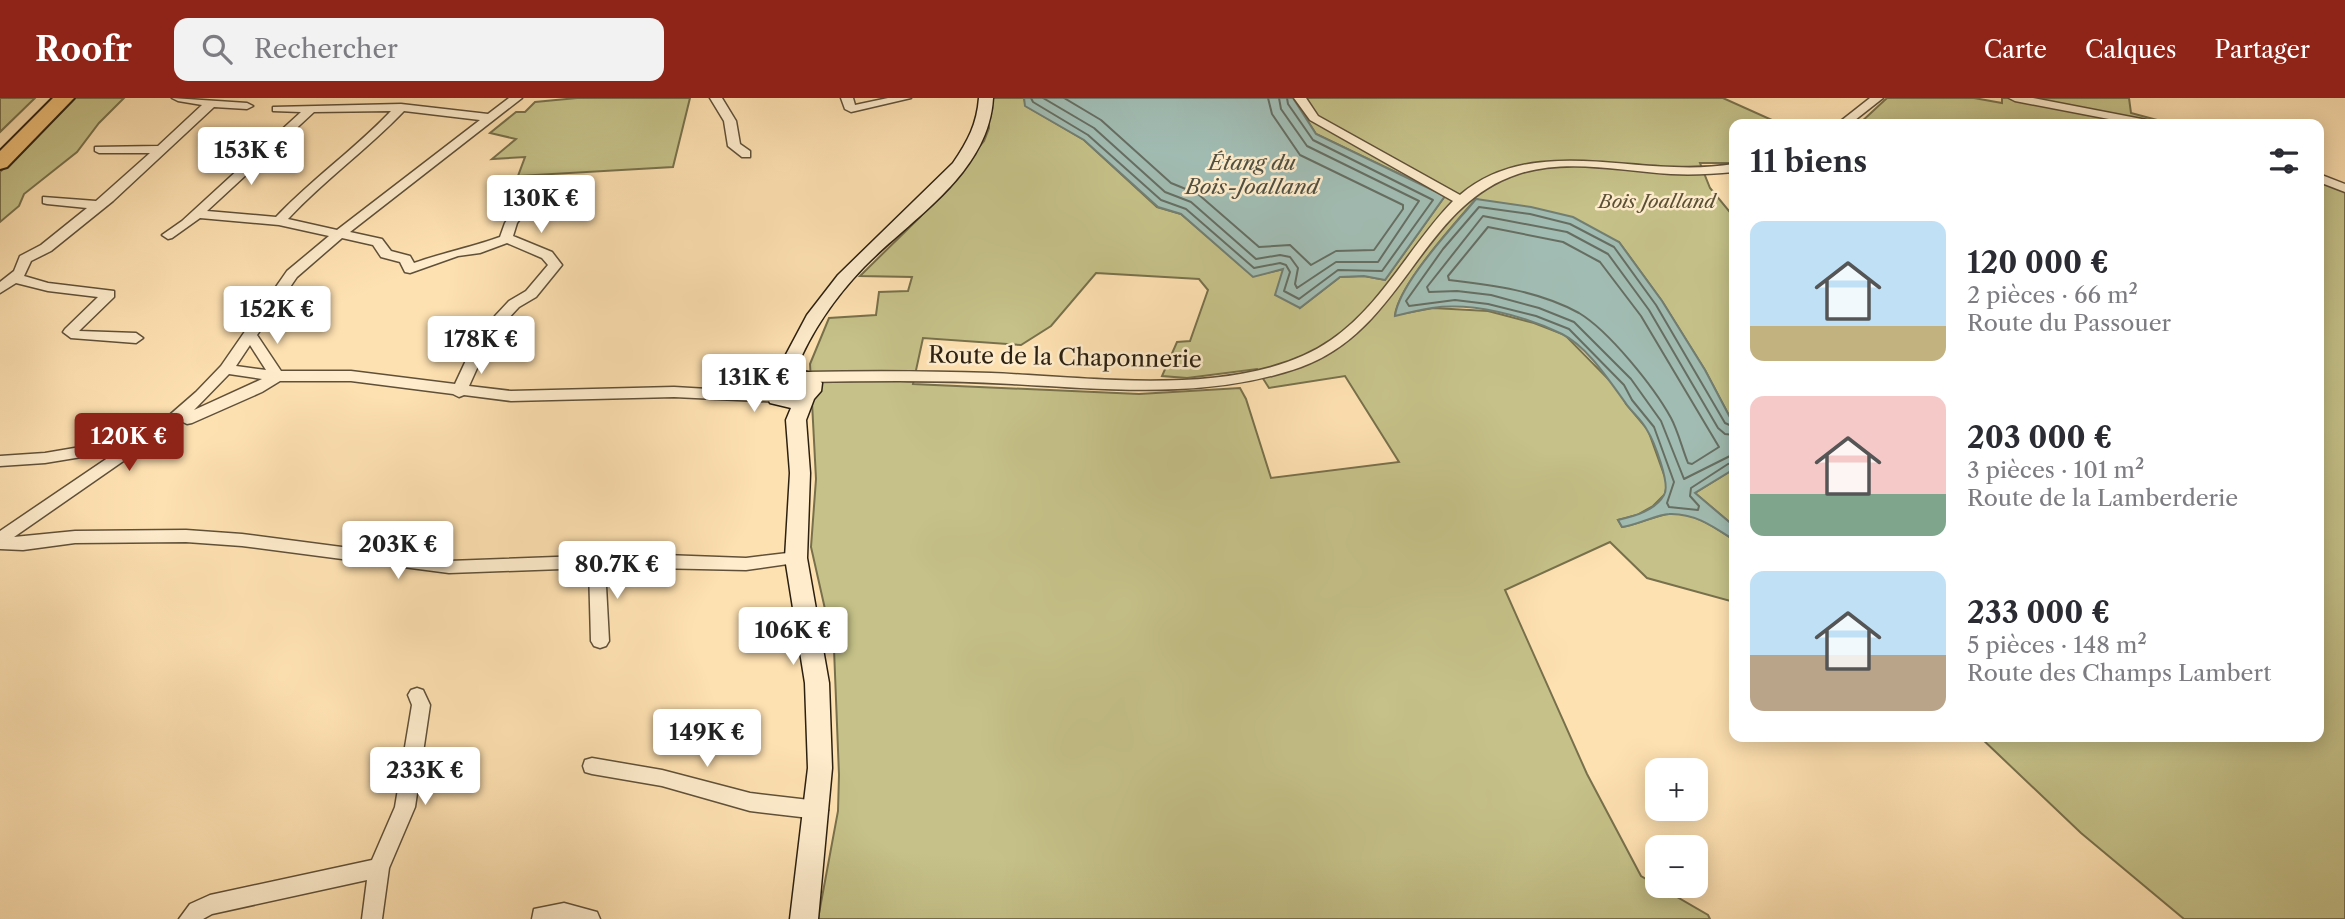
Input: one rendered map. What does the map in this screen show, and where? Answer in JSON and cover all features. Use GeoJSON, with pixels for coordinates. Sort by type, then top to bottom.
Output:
{"type":"FeatureCollection","features":[{"type":"Feature","properties":{"kind":"highway"},"geometry":{"type":"LineString","coordinates":[[0,146],[48,98]]}},
{"type":"Feature","properties":{"kind":"highway"},"geometry":{"type":"LineString","coordinates":[[0,163],[64,98]]}},
{"type":"Feature","properties":{"kind":"street"},"geometry":{"type":"LineString","coordinates":[[178,98],[247,106]]}},
{"type":"Feature","properties":{"kind":"street"},"geometry":{"type":"LineString","coordinates":[[0,541],[142,442],[201,397],[226,369],[292,274],[516,98]]}},
{"type":"Feature","properties":{"kind":"street"},"geometry":{"type":"LineString","coordinates":[[716,98],[730,121],[734,146],[746,154]]}},
{"type":"Feature","properties":{"kind":"street"},"geometry":{"type":"LineString","coordinates":[[848,98],[851,108],[905,98]]}},
{"type":"Feature","properties":{"kind":"street"},"geometry":{"type":"LineString","coordinates":[[804,919],[818,810],[820,738],[817,683],[796,558],[800,473],[793,391],[798,347],[818,313],[857,264],[956,170],[981,135],[987,116],[986,98]]}},
{"type":"Feature","properties":{"kind":"street"},"geometry":{"type":"LineString","coordinates":[[1300,98],[1314,118],[1459,199],[1489,181],[1537,166],[1594,164],[1696,170],[1729,168]]}},
{"type":"Feature","properties":{"kind":"street"},"geometry":{"type":"LineString","coordinates":[[1850,119],[1877,98]]}},
{"type":"Feature","properties":{"kind":"street"},"geometry":{"type":"LineString","coordinates":[[2015,98],[2126,119]]}},
{"type":"Feature","properties":{"kind":"street"},"geometry":{"type":"LineString","coordinates":[[0,289],[20,274],[24,259],[46,248],[96,205],[109,198],[211,103]]}},
{"type":"Feature","properties":{"kind":"street"},"geometry":{"type":"LineString","coordinates":[[277,109],[401,107],[489,118]]}},
{"type":"Feature","properties":{"kind":"street"},"geometry":{"type":"LineString","coordinates":[[279,221],[308,190],[370,140],[401,107]]}},
{"type":"Feature","properties":{"kind":"street"},"geometry":{"type":"LineString","coordinates":[[168,235],[197,214],[310,110]]}},
{"type":"Feature","properties":{"kind":"street"},"geometry":{"type":"LineString","coordinates":[[99,149],[159,150]]}},
{"type":"Feature","properties":{"kind":"street"},"geometry":{"type":"LineString","coordinates":[[2324,180],[2345,188]]}},
{"type":"Feature","properties":{"kind":"street","name":"Route de la Chaponnerie"},"geometry":{"type":"LineString","coordinates":[[793,391],[849,376],[981,378],[1146,386],[1233,381],[1272,372],[1300,363],[1351,333],[1383,299],[1459,199]]}},
{"type":"Feature","properties":{"kind":"street"},"geometry":{"type":"LineString","coordinates":[[47,200],[96,205]]}},
{"type":"Feature","properties":{"kind":"street"},"geometry":{"type":"LineString","coordinates":[[506,239],[511,223],[519,212]]}},
{"type":"Feature","properties":{"kind":"street"},"geometry":{"type":"LineString","coordinates":[[197,214],[279,221],[377,242],[386,254],[405,259],[410,269],[506,239],[517,240],[529,249],[547,256],[555,265],[531,295],[514,304],[488,334],[459,391]]}},
{"type":"Feature","properties":{"kind":"street"},"geometry":{"type":"LineString","coordinates":[[14,278],[48,287],[109,294],[70,332],[76,335],[136,338]]}},
{"type":"Feature","properties":{"kind":"street"},"geometry":{"type":"LineString","coordinates":[[250,335],[277,376]]}},
{"type":"Feature","properties":{"kind":"street"},"geometry":{"type":"LineString","coordinates":[[226,369],[277,376],[351,376],[459,391],[522,396],[674,391],[735,394],[793,391]]}},
{"type":"Feature","properties":{"kind":"street"},"geometry":{"type":"LineString","coordinates":[[187,419],[257,389],[277,376]]}},
{"type":"Feature","properties":{"kind":"street"},"geometry":{"type":"LineString","coordinates":[[0,461],[45,458],[142,442]]}},
{"type":"Feature","properties":{"kind":"street"},"geometry":{"type":"LineString","coordinates":[[0,541],[23,544],[75,537],[186,536],[242,540],[449,567],[637,560],[746,564],[796,558]]}},
{"type":"Feature","properties":{"kind":"street"},"geometry":{"type":"LineString","coordinates":[[597,563],[600,641]]}},
{"type":"Feature","properties":{"kind":"street"},"geometry":{"type":"LineString","coordinates":[[372,919],[379,868],[405,807],[421,705],[417,695]]}},
{"type":"Feature","properties":{"kind":"street"},"geometry":{"type":"LineString","coordinates":[[592,766],[662,778],[750,802],[818,810]]}},
{"type":"Feature","properties":{"kind":"street"},"geometry":{"type":"LineString","coordinates":[[189,919],[197,911],[210,905],[379,868]]}},
{"type":"Feature","properties":{"kind":"street"},"geometry":{"type":"LineString","coordinates":[[541,916],[564,912],[590,919]]}},
{"type":"Feature","properties":{"kind":"green space"},"geometry":{"type":"Polygon","coordinates":[[[0,98],[35,98],[0,132],[0,98]]]}},
{"type":"Feature","properties":{"kind":"green space"},"geometry":{"type":"Polygon","coordinates":[[[72,98],[124,98],[99,123],[77,152],[24,194],[19,206],[0,222],[0,172],[72,98]]]}},
{"type":"Feature","properties":{"kind":"green space"},"geometry":{"type":"Polygon","coordinates":[[[577,98],[690,98],[673,167],[518,176],[525,157],[492,159],[516,139],[490,133],[516,112],[525,112],[535,102],[577,98]]]}},
{"type":"Feature","properties":{"kind":"green space","name":"Bois Joalland"},"geometry":{"type":"Polygon","coordinates":[[[987,98],[1024,98],[1026,106],[1084,140],[1157,207],[1181,214],[1253,276],[1284,269],[1300,308],[1340,277],[1364,276],[1385,280],[1445,196],[1316,134],[1293,98],[1723,98],[1770,119],[1729,119],[1729,163],[1700,163],[1710,188],[1729,211],[1729,416],[1705,370],[1662,301],[1619,242],[1476,199],[1417,272],[1406,288],[1395,315],[1433,308],[1488,311],[1534,323],[1565,335],[1619,390],[1626,404],[1648,430],[1667,483],[1665,494],[1653,506],[1637,515],[1618,520],[1622,527],[1665,514],[1678,514],[1704,521],[1729,537],[1729,601],[1647,578],[1610,542],[1505,590],[1587,774],[1641,876],[1645,878],[1645,898],[1679,898],[1708,915],[1710,919],[818,919],[838,811],[839,775],[834,649],[811,547],[816,479],[810,364],[829,318],[876,315],[879,292],[908,291],[912,277],[860,276],[920,217],[984,141],[989,128],[987,98]],[[1096,273],[1051,326],[1021,345],[923,338],[913,384],[1139,394],[1240,388],[1271,478],[1399,462],[1345,376],[1269,388],[1257,369],[1187,378],[1162,376],[1177,342],[1190,341],[1208,290],[1199,279],[1096,273]]]}},
{"type":"Feature","properties":{"kind":"green space"},"geometry":{"type":"Polygon","coordinates":[[[1887,98],[1974,98],[2002,103],[2002,98],[2129,98],[2131,113],[2153,119],[1864,119],[1887,98]]]}},
{"type":"Feature","properties":{"kind":"green space"},"geometry":{"type":"Polygon","coordinates":[[[2324,177],[2345,184],[2345,919],[2184,919],[2081,833],[1985,742],[2324,742],[2324,177]]]}},
{"type":"Feature","properties":{"kind":"green space"},"geometry":{"type":"Polygon","coordinates":[[[1729,472],[1729,522],[1695,493],[1729,472]]]}},
{"type":"Feature","properties":{"kind":"water","name":"Étang du Bois-Joalland"},"geometry":{"type":"Polygon","coordinates":[[[1024,98],[1293,98],[1316,134],[1445,196],[1385,280],[1364,276],[1340,277],[1300,308],[1275,295],[1283,269],[1253,277],[1181,214],[1158,207],[1084,140],[1025,106],[1024,98]]]}},
{"type":"Feature","properties":{"kind":"water"},"geometry":{"type":"Polygon","coordinates":[[[1476,199],[1531,207],[1573,217],[1619,242],[1662,301],[1705,370],[1729,416],[1729,472],[1695,493],[1729,522],[1729,537],[1704,522],[1678,514],[1664,514],[1622,527],[1618,520],[1644,512],[1660,501],[1666,490],[1664,473],[1645,426],[1598,366],[1572,340],[1532,322],[1481,309],[1448,307],[1395,316],[1406,288],[1476,199]]]}}]}
